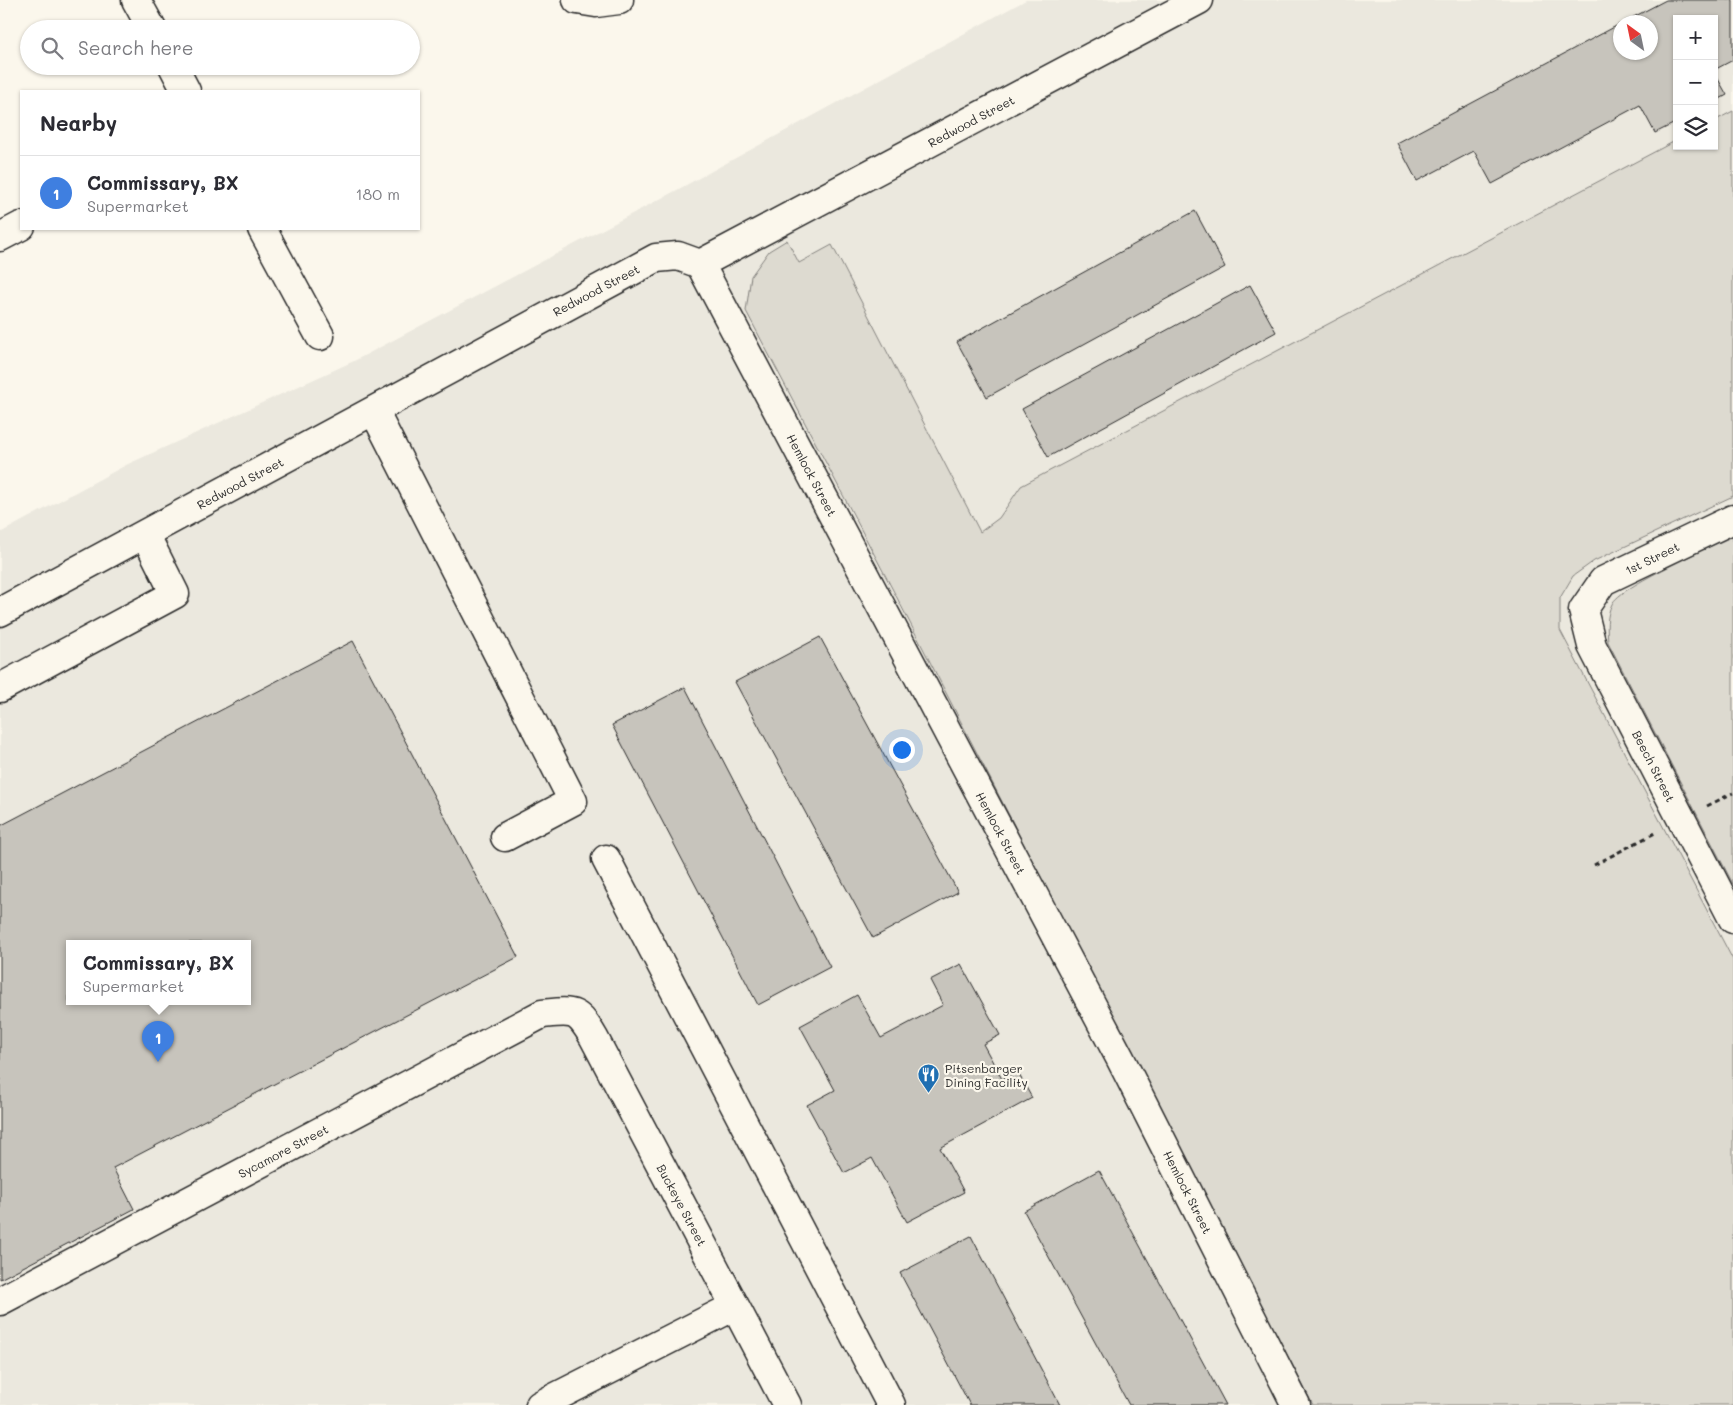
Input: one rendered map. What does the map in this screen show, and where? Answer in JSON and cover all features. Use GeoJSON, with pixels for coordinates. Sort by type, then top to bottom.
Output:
{"type":"FeatureCollection","features":[{"type":"Feature","properties":{"kind":"street"},"geometry":{"type":"LineString","coordinates":[[136,0],[147,20]]}},
{"type":"Feature","properties":{"kind":"street"},"geometry":{"type":"LineString","coordinates":[[577,0],[596,3],[619,0]]}},
{"type":"Feature","properties":{"kind":"street","name":"Redwood Street"},"geometry":{"type":"LineString","coordinates":[[0,612],[656,258],[678,256],[700,264],[1199,0]]}},
{"type":"Feature","properties":{"kind":"street"},"geometry":{"type":"LineString","coordinates":[[178,75],[185,90]]}},
{"type":"Feature","properties":{"kind":"street"},"geometry":{"type":"LineString","coordinates":[[0,237],[20,227]]}},
{"type":"Feature","properties":{"kind":"street"},"geometry":{"type":"LineString","coordinates":[[263,230],[320,336]]}},
{"type":"Feature","properties":{"kind":"street","name":"Hemlock Street"},"geometry":{"type":"LineString","coordinates":[[700,264],[1120,1058],[1296,1405]]}},
{"type":"Feature","properties":{"kind":"street"},"geometry":{"type":"LineString","coordinates":[[374,411],[573,801],[505,837]]}},
{"type":"Feature","properties":{"kind":"street","name":"1st Street"},"geometry":{"type":"LineString","coordinates":[[1583,610],[1603,582],[1733,519]]}},
{"type":"Feature","properties":{"kind":"street"},"geometry":{"type":"LineString","coordinates":[[0,688],[176,594],[145,534]]}},
{"type":"Feature","properties":{"kind":"street","name":"Beech Street"},"geometry":{"type":"LineString","coordinates":[[1583,610],[1592,646],[1733,919]]}},
{"type":"Feature","properties":{"kind":"street"},"geometry":{"type":"LineString","coordinates":[[606,859],[891,1405]]}},
{"type":"Feature","properties":{"kind":"street","name":"Sycamore Street"},"geometry":{"type":"LineString","coordinates":[[0,1301],[542,1014],[570,1012]]}},
{"type":"Feature","properties":{"kind":"street","name":"Buckeye Street"},"geometry":{"type":"LineString","coordinates":[[570,1012],[584,1021],[594,1038],[787,1405]]}},
{"type":"Feature","properties":{"kind":"street"},"geometry":{"type":"LineString","coordinates":[[540,1405],[735,1306]]}},
{"type":"Feature","properties":{"kind":"shaded area"},"geometry":{"type":"Polygon","coordinates":[[[1026,0],[1733,0],[1733,1405],[0,1405],[0,533],[126,465],[354,361],[677,190],[1026,0]]]}},
{"type":"Feature","properties":{"kind":"shaded area"},"geometry":{"type":"Polygon","coordinates":[[[1733,111],[1733,496],[1594,561],[1573,576],[1560,598],[1560,630],[1733,960],[1733,1405],[1313,1405],[894,592],[746,311],[751,276],[769,251],[787,240],[799,263],[832,245],[980,532],[999,518],[1021,486],[1673,142],[1673,150],[1718,150],[1718,119],[1733,111]]]}},
{"type":"Feature","properties":{"kind":"shaded area"},"geometry":{"type":"Polygon","coordinates":[[[1733,536],[1733,884],[1608,642],[1607,627],[1612,604],[1631,587],[1733,536]]]}},
{"type":"Feature","properties":{"kind":"building"},"geometry":{"type":"Polygon","coordinates":[[[1666,0],[1733,0],[1733,60],[1718,68],[1718,15],[1673,15],[1673,124],[1655,133],[1640,105],[1492,184],[1474,151],[1417,181],[1397,143],[1613,28],[1613,60],[1658,60],[1658,15],[1637,15],[1666,0]]]}},
{"type":"Feature","properties":{"kind":"building"},"geometry":{"type":"Polygon","coordinates":[[[1718,79],[1727,95],[1718,100],[1718,79]]]}},
{"type":"Feature","properties":{"kind":"building"},"geometry":{"type":"Polygon","coordinates":[[[1195,211],[1225,267],[987,397],[957,342],[1195,211]]]}},
{"type":"Feature","properties":{"kind":"building"},"geometry":{"type":"Polygon","coordinates":[[[1250,285],[1276,332],[1048,457],[1022,409],[1250,285]]]}},
{"type":"Feature","properties":{"kind":"building"},"geometry":{"type":"Polygon","coordinates":[[[820,637],[958,892],[873,938],[735,682],[820,637]]]}},
{"type":"Feature","properties":{"kind":"building"},"geometry":{"type":"Polygon","coordinates":[[[353,641],[518,957],[113,1168],[134,1209],[0,1279],[0,826],[353,641]]]}},
{"type":"Feature","properties":{"kind":"building"},"geometry":{"type":"Polygon","coordinates":[[[685,687],[830,967],[758,1005],[612,725],[685,687]]]}},
{"type":"Feature","properties":{"kind":"building","name":"Pitsenbarger Dining Facility"},"geometry":{"type":"Polygon","coordinates":[[[961,964],[1000,1035],[983,1044],[1002,1079],[1017,1071],[1032,1098],[940,1148],[964,1192],[907,1222],[872,1158],[844,1173],[807,1105],[835,1090],[800,1026],[857,995],[881,1038],[943,1005],[930,980],[961,964]]]}},
{"type":"Feature","properties":{"kind":"building"},"geometry":{"type":"Polygon","coordinates":[[[1099,1170],[1226,1405],[1129,1405],[1024,1211],[1099,1170]]]}},
{"type":"Feature","properties":{"kind":"building"},"geometry":{"type":"Polygon","coordinates":[[[971,1236],[1060,1405],[970,1405],[900,1273],[971,1236]]]}},
{"type":"Feature","properties":{"kind":"place","name":"Commissary, BX"},"geometry":{"type":"Point","coordinates":[158,1062]}},
{"type":"Feature","properties":{"kind":"place","name":"Pitsenbarger Dining Facility"},"geometry":{"type":"Point","coordinates":[929,1094]}}]}
